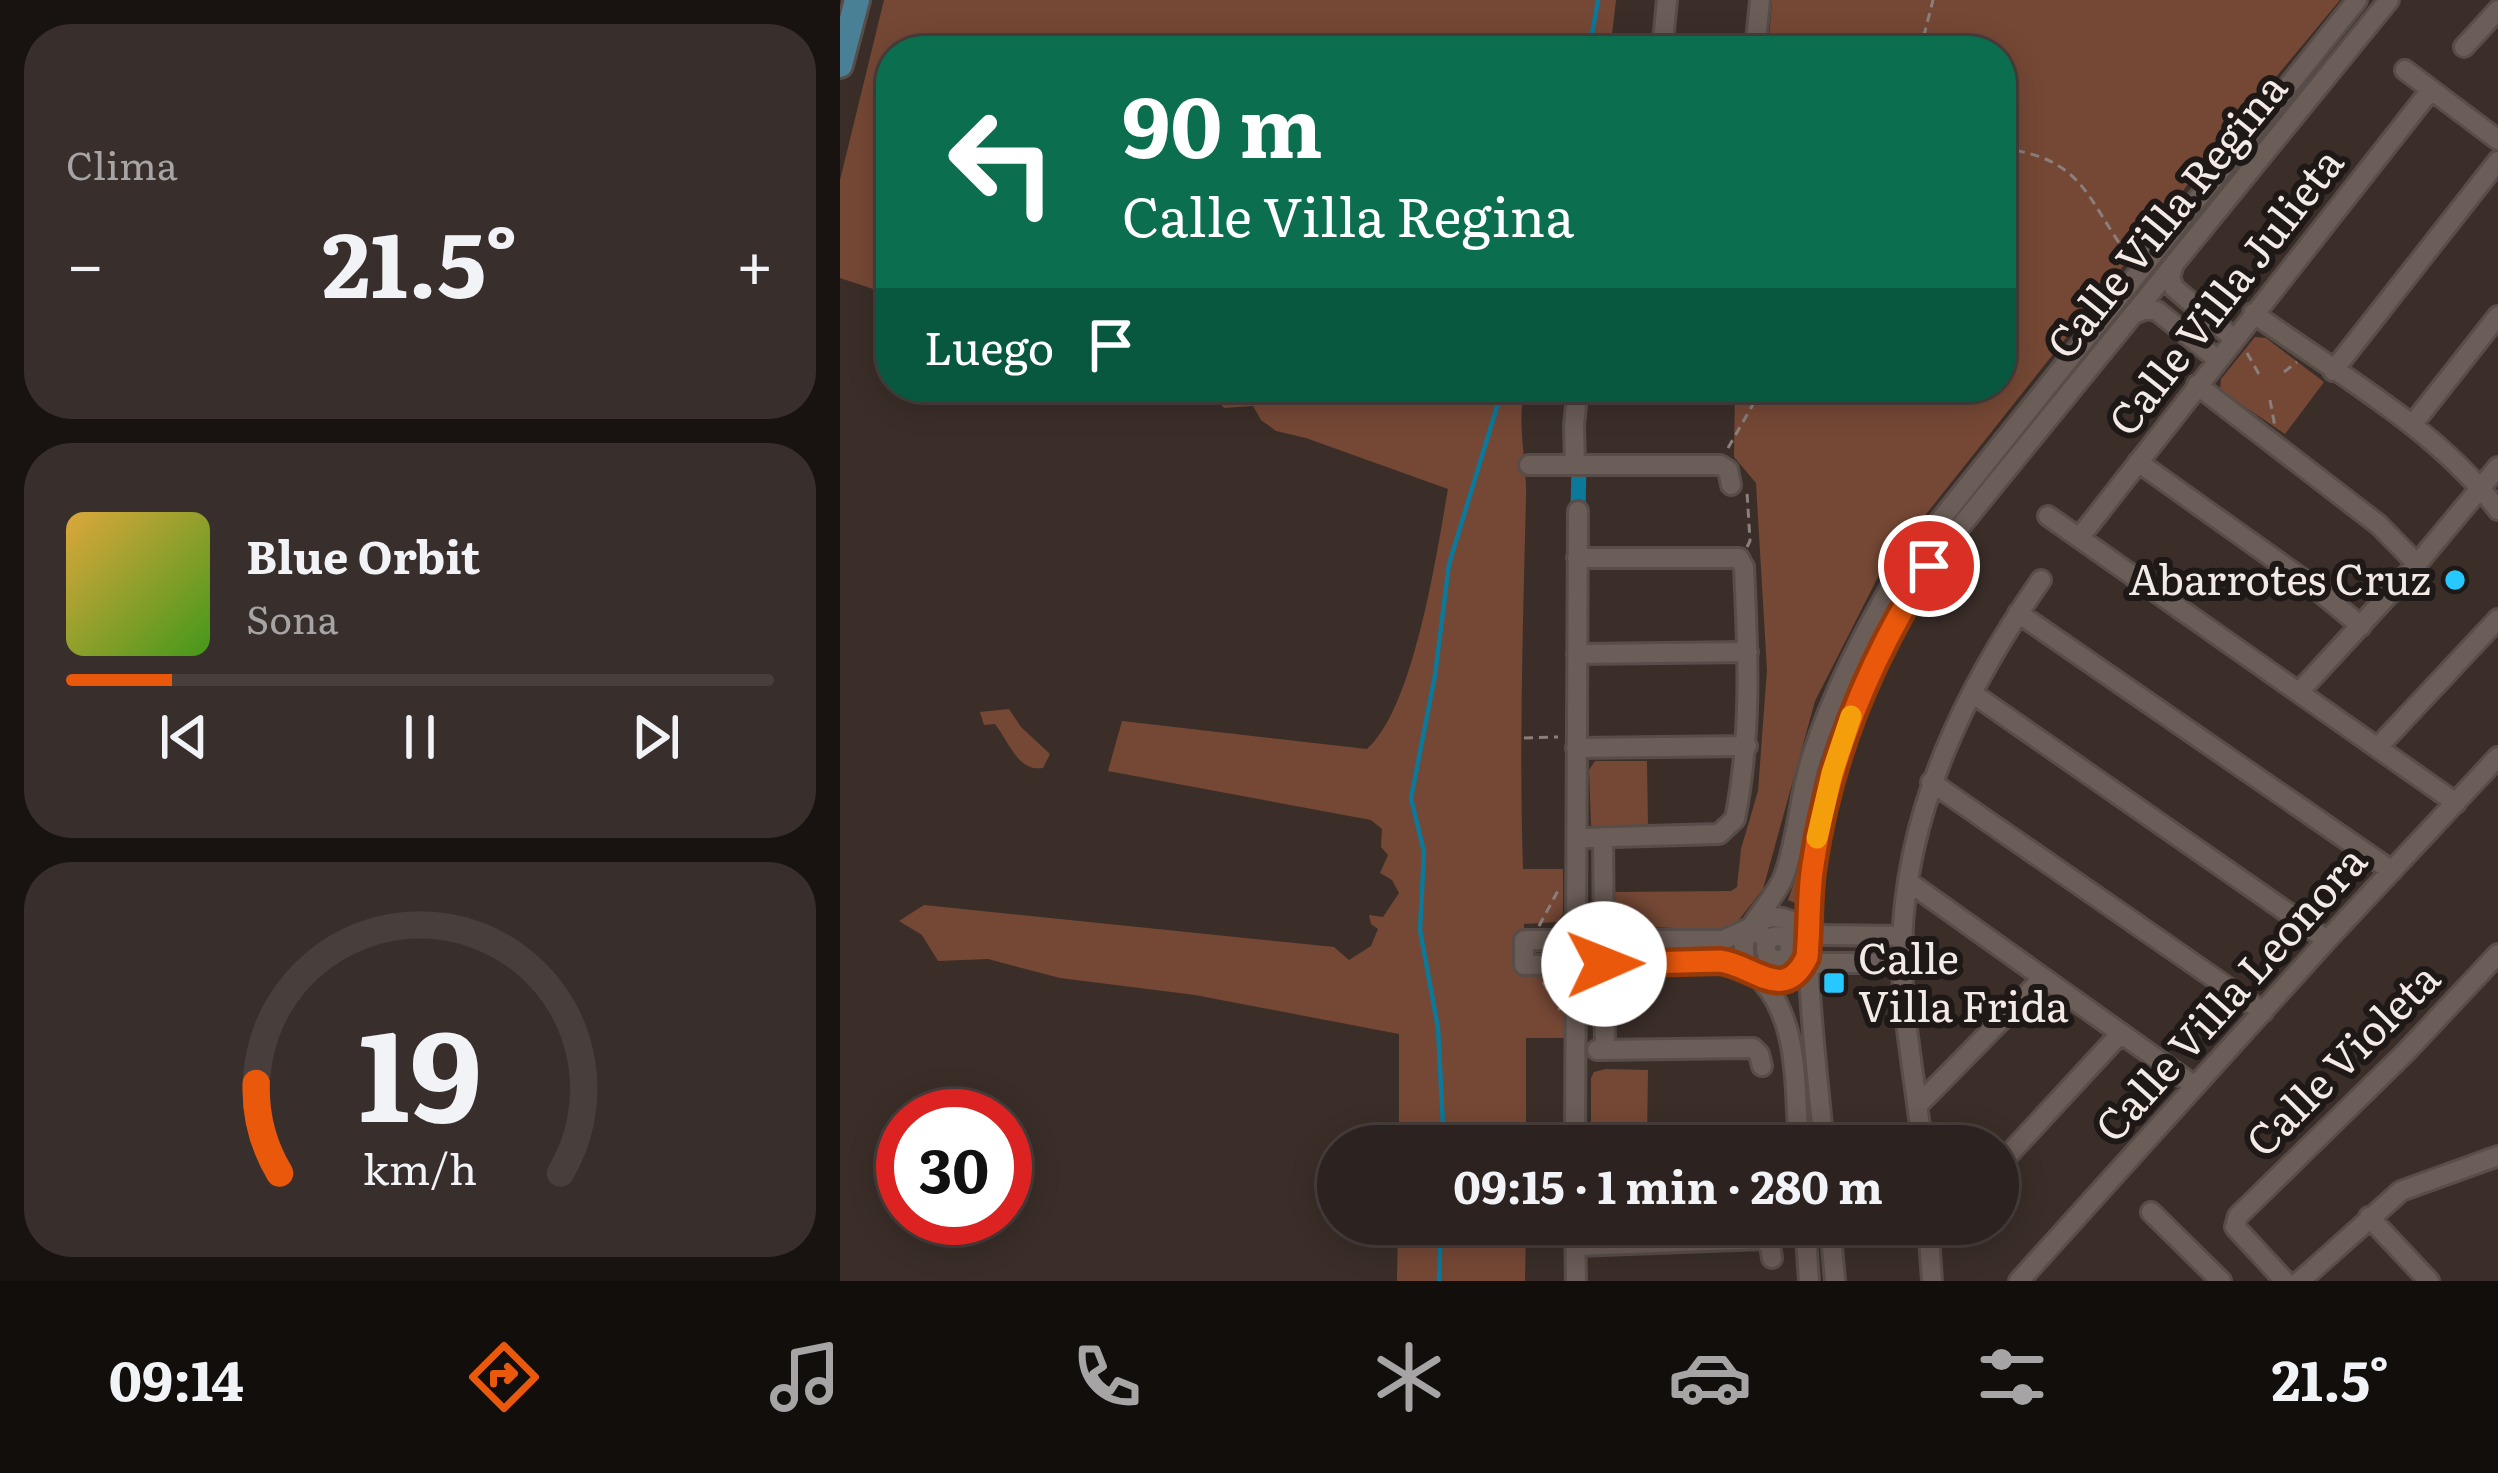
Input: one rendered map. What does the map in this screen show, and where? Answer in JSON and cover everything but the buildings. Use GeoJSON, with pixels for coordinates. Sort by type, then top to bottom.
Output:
{"type":"FeatureCollection","features":[{"type":"Feature","properties":{"kind":"main road"},"geometry":{"type":"LineString","coordinates":[[840,65],[856,0]]}},
{"type":"Feature","properties":{"kind":"street"},"geometry":{"type":"LineString","coordinates":[[1663,36],[1667,0]]}},
{"type":"Feature","properties":{"kind":"street"},"geometry":{"type":"LineString","coordinates":[[1757,36],[1760,0]]}},
{"type":"Feature","properties":{"kind":"street","name":"Calle Villa Regina"},"geometry":{"type":"LineString","coordinates":[[1778,948],[1812,868],[1825,797],[1854,706],[1874,661],[1929,566],[2153,288],[2159,242],[2357,0]]}},
{"type":"Feature","properties":{"kind":"street","name":"Calle Villa Regina"},"geometry":{"type":"LineString","coordinates":[[2174,262],[2389,0]]}},
{"type":"Feature","properties":{"kind":"street"},"geometry":{"type":"LineString","coordinates":[[2464,46],[2495,18]]}},
{"type":"Feature","properties":{"kind":"street"},"geometry":{"type":"LineString","coordinates":[[2405,70],[2498,140]]}},
{"type":"Feature","properties":{"kind":"street","name":"Calle Villa Julieta"},"geometry":{"type":"LineString","coordinates":[[2079,538],[2430,91]]}},
{"type":"Feature","properties":{"kind":"street"},"geometry":{"type":"LineString","coordinates":[[2333,370],[2498,161]]}},
{"type":"Feature","properties":{"kind":"street"},"geometry":{"type":"LineString","coordinates":[[2159,242],[2157,260],[2164,265],[2174,262]]}},
{"type":"Feature","properties":{"kind":"street"},"geometry":{"type":"LineString","coordinates":[[2153,288],[2170,277],[2174,262]]}},
{"type":"Feature","properties":{"kind":"street"},"geometry":{"type":"LineString","coordinates":[[2153,288],[2333,370],[2412,425],[2481,488],[2498,510]]}},
{"type":"Feature","properties":{"kind":"street"},"geometry":{"type":"LineString","coordinates":[[2153,288],[2217,359]]}},
{"type":"Feature","properties":{"kind":"street","name":"Calle Villa Regina"},"geometry":{"type":"LineString","coordinates":[[1819,1125],[1778,948],[1785,874],[1810,763],[1864,630],[1913,552],[2111,303],[2153,288]]}},
{"type":"Feature","properties":{"kind":"street"},"geometry":{"type":"LineString","coordinates":[[2111,303],[2126,306],[2130,318]]}},
{"type":"Feature","properties":{"kind":"street"},"geometry":{"type":"LineString","coordinates":[[2412,425],[2498,316]]}},
{"type":"Feature","properties":{"kind":"street"},"geometry":{"type":"LineString","coordinates":[[2197,385],[2379,525],[2417,564]]}},
{"type":"Feature","properties":{"kind":"street"},"geometry":{"type":"LineString","coordinates":[[1575,464],[1576,402]]}},
{"type":"Feature","properties":{"kind":"street"},"geometry":{"type":"LineString","coordinates":[[2138,462],[2361,626]]}},
{"type":"Feature","properties":{"kind":"street"},"geometry":{"type":"LineString","coordinates":[[1529,465],[1727,476]]}},
{"type":"Feature","properties":{"kind":"street"},"geometry":{"type":"LineString","coordinates":[[2299,692],[2498,467]]}},
{"type":"Feature","properties":{"kind":"street"},"geometry":{"type":"LineString","coordinates":[[1577,511],[1577,838],[1605,1050]]}},
{"type":"Feature","properties":{"kind":"street"},"geometry":{"type":"LineString","coordinates":[[2048,516],[2456,803]]}},
{"type":"Feature","properties":{"kind":"street"},"geometry":{"type":"LineString","coordinates":[[1577,558],[1742,563],[1748,652],[1747,746],[1735,819],[1724,832],[1577,838]]}},
{"type":"Feature","properties":{"kind":"street"},"geometry":{"type":"LineString","coordinates":[[1920,1125],[1903,936],[1931,782],[1972,693],[2041,580]]}},
{"type":"Feature","properties":{"kind":"street"},"geometry":{"type":"LineString","coordinates":[[2018,613],[2392,871]]}},
{"type":"Feature","properties":{"kind":"street"},"geometry":{"type":"LineString","coordinates":[[2378,747],[2498,619]]}},
{"type":"Feature","properties":{"kind":"street"},"geometry":{"type":"LineString","coordinates":[[1577,654],[1748,652]]}},
{"type":"Feature","properties":{"kind":"street"},"geometry":{"type":"LineString","coordinates":[[1972,693],[2327,940]]}},
{"type":"Feature","properties":{"kind":"street"},"geometry":{"type":"LineString","coordinates":[[1576,742],[1747,746]]}},
{"type":"Feature","properties":{"kind":"street","name":"Calle Villa Leonora"},"geometry":{"type":"LineString","coordinates":[[2019,1281],[2498,757]]}},
{"type":"Feature","properties":{"kind":"street"},"geometry":{"type":"LineString","coordinates":[[1931,782],[2263,1012]]}},
{"type":"Feature","properties":{"kind":"street"},"geometry":{"type":"LineString","coordinates":[[1575,1125],[1575,1050],[1593,951],[1604,837]]}},
{"type":"Feature","properties":{"kind":"street"},"geometry":{"type":"LineString","coordinates":[[1910,883],[2195,1086]]}},
{"type":"Feature","properties":{"kind":"street"},"geometry":{"type":"LineString","coordinates":[[1593,951],[1720,961],[1778,948],[1903,936]]}},
{"type":"Feature","properties":{"kind":"street"},"geometry":{"type":"LineString","coordinates":[[1593,951],[1723,940],[1903,963]]}},
{"type":"Feature","properties":{"kind":"street"},"geometry":{"type":"LineString","coordinates":[[1778,948],[1773,991],[1786,1021],[1797,1125]]}},
{"type":"Feature","properties":{"kind":"street","name":"Calle Violeta"},"geometry":{"type":"LineString","coordinates":[[2285,1281],[2235,1227],[2238,1216],[2405,1053],[2498,954]]}},
{"type":"Feature","properties":{"kind":"street"},"geometry":{"type":"LineString","coordinates":[[1918,1105],[2043,978]]}},
{"type":"Feature","properties":{"kind":"street"},"geometry":{"type":"LineString","coordinates":[[2019,1143],[2121,1033]]}},
{"type":"Feature","properties":{"kind":"street"},"geometry":{"type":"LineString","coordinates":[[1575,1050],[1753,1048],[1762,1066]]}},
{"type":"Feature","properties":{"kind":"street"},"geometry":{"type":"LineString","coordinates":[[2300,1281],[2368,1217],[2412,1185],[2498,1156]]}},
{"type":"Feature","properties":{"kind":"street"},"geometry":{"type":"LineString","coordinates":[[2151,1212],[2221,1281]]}},
{"type":"Feature","properties":{"kind":"street"},"geometry":{"type":"LineString","coordinates":[[2368,1217],[2429,1281]]}},
{"type":"Feature","properties":{"kind":"street"},"geometry":{"type":"LineString","coordinates":[[1576,1281],[1576,1246],[1763,1239],[1772,1258]]}},
{"type":"Feature","properties":{"kind":"street"},"geometry":{"type":"LineString","coordinates":[[1806,1245],[1809,1281]]}},
{"type":"Feature","properties":{"kind":"street"},"geometry":{"type":"LineString","coordinates":[[1832,1245],[1835,1281]]}},
{"type":"Feature","properties":{"kind":"street"},"geometry":{"type":"LineString","coordinates":[[1930,1245],[1932,1281]]}},
{"type":"Feature","properties":{"kind":"path"},"geometry":{"type":"LineString","coordinates":[[1923,36],[1933,0]]}},
{"type":"Feature","properties":{"kind":"path"},"geometry":{"type":"LineString","coordinates":[[2016,151],[2063,165],[2153,288]]}},
{"type":"Feature","properties":{"kind":"path"},"geometry":{"type":"LineString","coordinates":[[2243,326],[2248,357],[2260,376]]}},
{"type":"Feature","properties":{"kind":"path"},"geometry":{"type":"LineString","coordinates":[[2269,439],[2276,419],[2270,400]]}},
{"type":"Feature","properties":{"kind":"path"},"geometry":{"type":"LineString","coordinates":[[1742,563],[1750,541],[1747,487],[1727,476],[1757,402]]}},
{"type":"Feature","properties":{"kind":"path"},"geometry":{"type":"LineString","coordinates":[[1524,738],[1576,742]]}},
{"type":"Feature","properties":{"kind":"shaded area"},"geometry":{"type":"Polygon","coordinates":[[[884,0],[1616,0],[1612,36],[876,36],[876,290],[840,278],[840,180],[884,0]]]}},
{"type":"Feature","properties":{"kind":"shaded area"},"geometry":{"type":"Polygon","coordinates":[[[1772,0],[2340,0],[2016,401],[2016,36],[1769,36],[1772,0]]]}},
{"type":"Feature","properties":{"kind":"shaded area"},"geometry":{"type":"Polygon","coordinates":[[[2119,310],[1895,601],[1865,656],[1829,748],[1811,821],[1800,905],[1788,900],[1832,727],[1879,624],[1925,553],[2119,310]]]}},
{"type":"Feature","properties":{"kind":"shaded area"},"geometry":{"type":"Polygon","coordinates":[[[2255,337],[2266,338],[2324,382],[2285,434],[2220,390],[2221,379],[2255,337]]]}},
{"type":"Feature","properties":{"kind":"shaded area"},"geometry":{"type":"Polygon","coordinates":[[[1218,402],[1523,402],[1523,869],[1563,869],[1563,914],[1557,922],[1524,924],[1525,976],[1563,981],[1566,1038],[1526,1038],[1526,1125],[1399,1125],[1399,1034],[1195,995],[1060,978],[988,959],[938,961],[922,935],[899,921],[924,905],[1334,947],[1349,960],[1371,946],[1378,929],[1369,915],[1383,917],[1399,893],[1392,880],[1380,873],[1388,855],[1381,847],[1382,829],[1371,820],[1108,771],[1122,721],[1367,749],[1384,729],[1398,700],[1421,627],[1448,489],[1276,431],[1253,406],[1224,408],[1218,402]]]}},
{"type":"Feature","properties":{"kind":"shaded area"},"geometry":{"type":"Polygon","coordinates":[[[1735,402],[2015,402],[1881,571],[1815,701],[1763,889],[1735,925],[1725,930],[1623,926],[1615,919],[1614,892],[1731,891],[1737,887],[1741,849],[1758,791],[1767,670],[1756,483],[1734,457],[1735,402]]]}},
{"type":"Feature","properties":{"kind":"shaded area"},"geometry":{"type":"Polygon","coordinates":[[[1009,709],[1050,754],[1043,768],[1027,765],[1015,754],[995,724],[984,725],[980,712],[1009,709]]]}},
{"type":"Feature","properties":{"kind":"shaded area"},"geometry":{"type":"Polygon","coordinates":[[[1595,761],[1647,761],[1648,828],[1598,829],[1591,825],[1589,770],[1595,761]]]}},
{"type":"Feature","properties":{"kind":"shaded area"},"geometry":{"type":"Polygon","coordinates":[[[1648,1070],[1647,1125],[1591,1125],[1594,1072],[1648,1070]]]}},
{"type":"Feature","properties":{"kind":"shaded area"},"geometry":{"type":"Polygon","coordinates":[[[1398,1245],[1526,1245],[1525,1281],[1397,1281],[1398,1245]]]}},
{"type":"Feature","properties":{"kind":"waterway"},"geometry":{"type":"LineString","coordinates":[[1592,36],[1598,0]]}},
{"type":"Feature","properties":{"kind":"waterway"},"geometry":{"type":"LineString","coordinates":[[1443,1125],[1438,1028],[1420,930],[1424,852],[1411,798],[1435,675],[1449,564],[1498,402]]}},
{"type":"Feature","properties":{"kind":"waterway"},"geometry":{"type":"LineString","coordinates":[[1578,511],[1579,464]]}},
{"type":"Feature","properties":{"kind":"waterway"},"geometry":{"type":"LineString","coordinates":[[1439,1281],[1440,1245]]}},
{"type":"Feature","properties":{"kind":"slow traffic"},"geometry":{"type":"LineString","coordinates":[[1817,838],[1851,716]]}},
{"type":"Feature","properties":{"kind":"place","name":"Abarrotes Cruz"},"geometry":{"type":"Point","coordinates":[2455,580]}},
{"type":"Feature","properties":{"kind":"place","name":"Calle Villa Frida"},"geometry":{"type":"Point","coordinates":[1834,983]}},
{"type":"Feature","properties":{"kind":"route"},"geometry":{"type":"LineString","coordinates":[[1604,964],[1720,961],[1739,964],[1770,981],[1789,978],[1803,966],[1812,868],[1832,773],[1874,661],[1929,566]]}}]}
